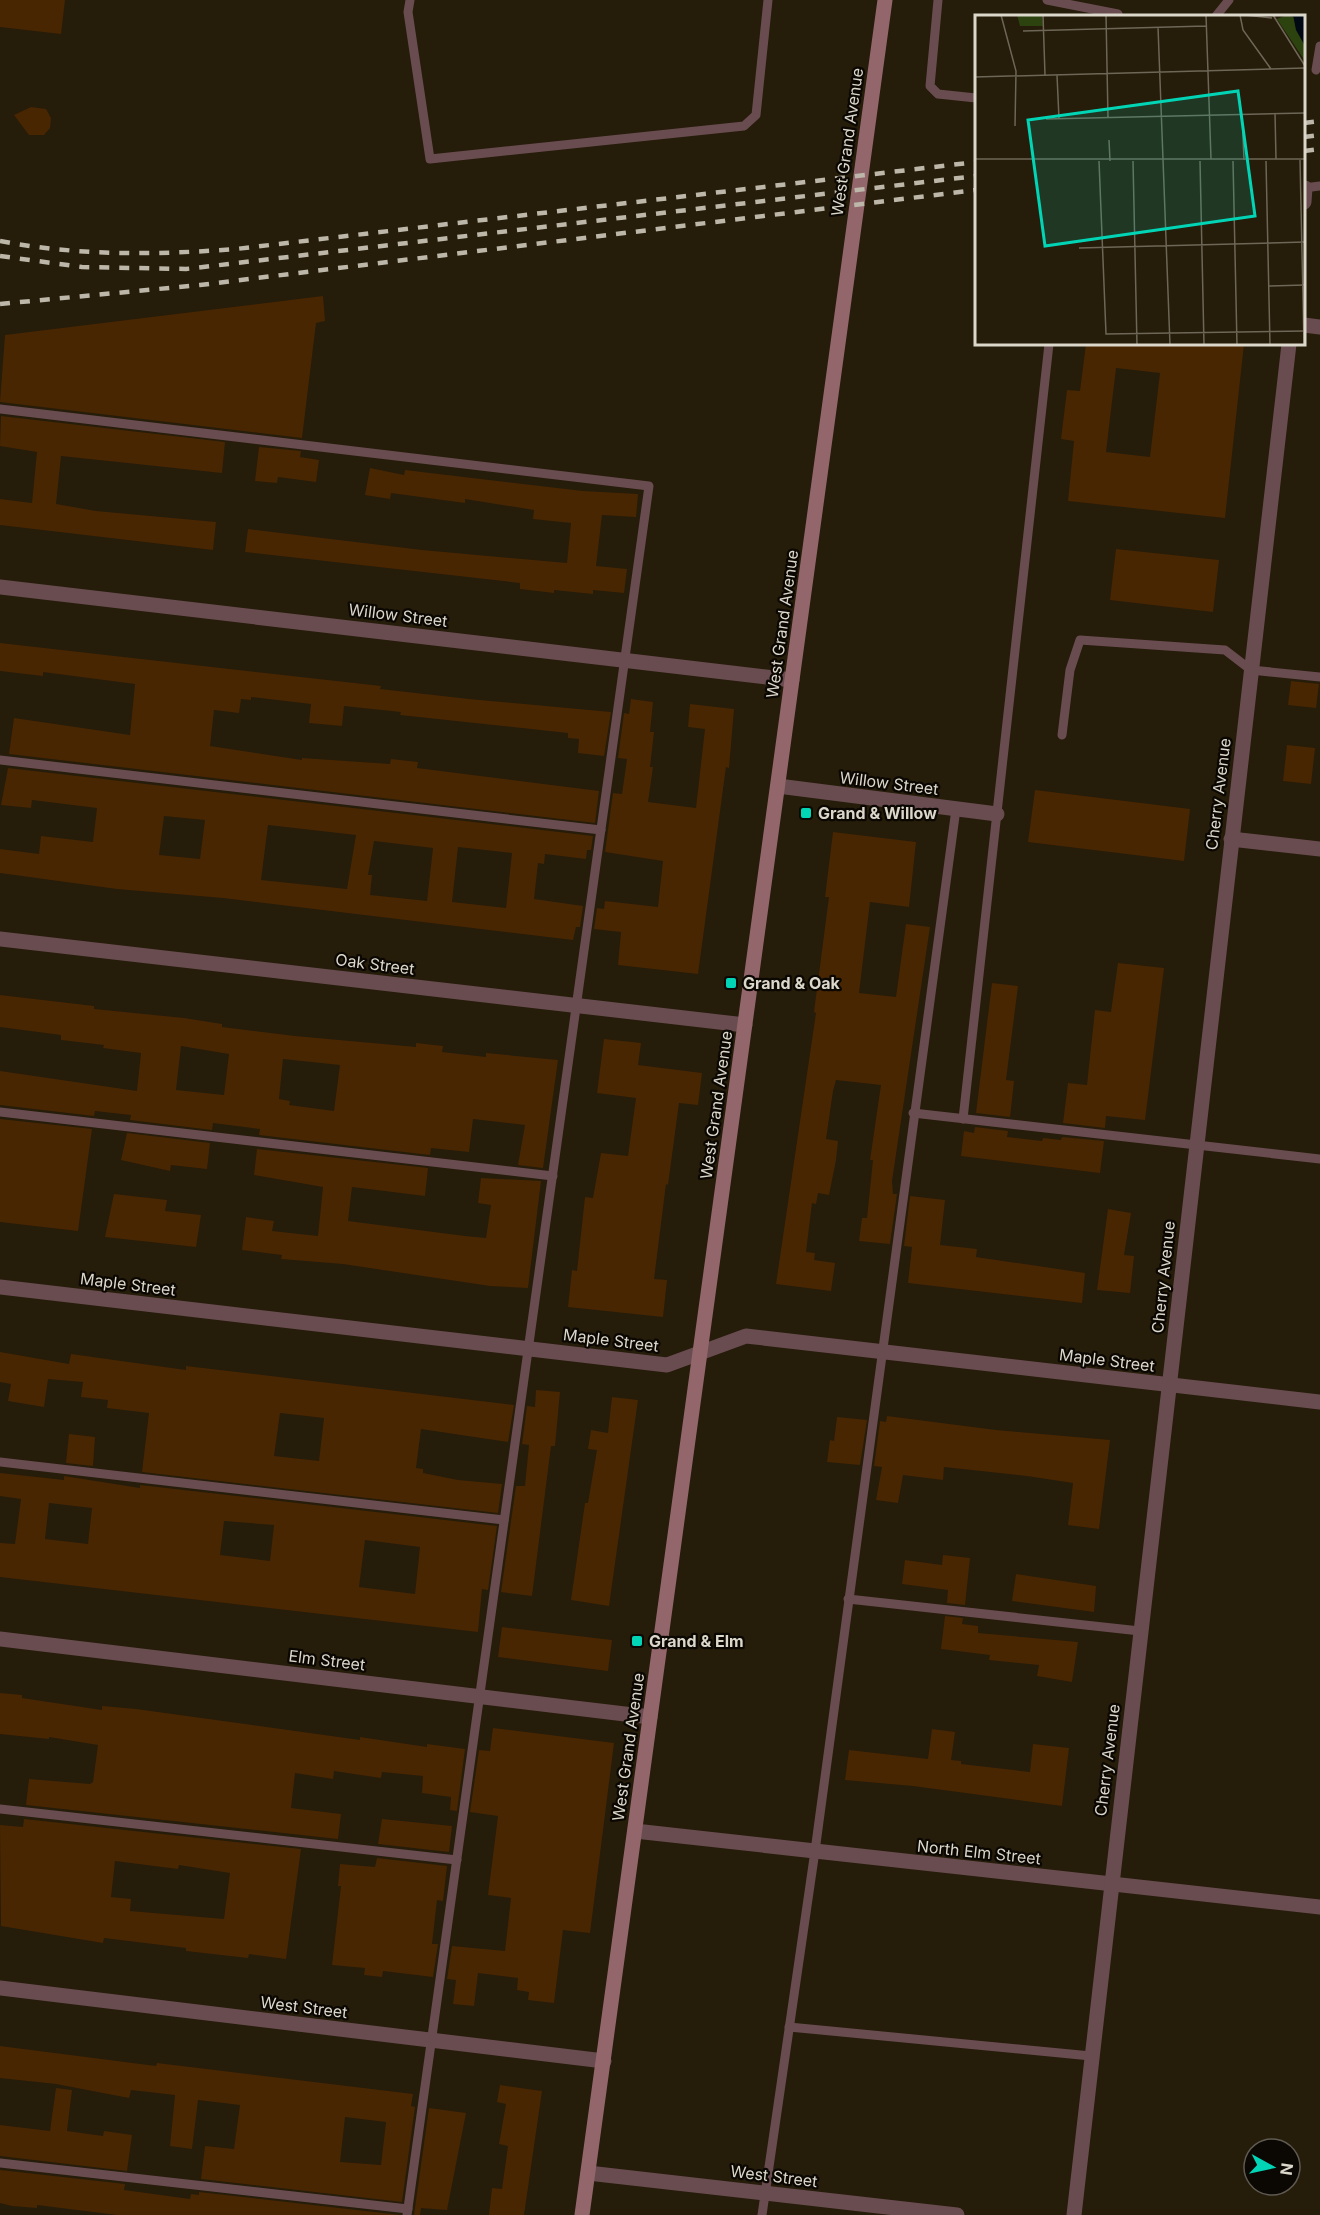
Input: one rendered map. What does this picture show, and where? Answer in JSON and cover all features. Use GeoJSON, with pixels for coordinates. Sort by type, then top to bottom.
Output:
{"type":"FeatureCollection","features":[{"type":"Feature","properties":{"kind":"main road","name":"West Grand Avenue"},"geometry":{"type":"LineString","coordinates":[[582,2215],[885,0]]}},
{"type":"Feature","properties":{"kind":"street"},"geometry":{"type":"LineString","coordinates":[[1305,326],[1320,327]]}},
{"type":"Feature","properties":{"kind":"street","name":"Cherry Avenue"},"geometry":{"type":"LineString","coordinates":[[1074,2215],[1110,1884],[1288,345]]}},
{"type":"Feature","properties":{"kind":"street","name":"Willow Street"},"geometry":{"type":"LineString","coordinates":[[0,587],[792,680]]}},
{"type":"Feature","properties":{"kind":"street","name":"Willow Street"},"geometry":{"type":"LineString","coordinates":[[778,786],[997,814]]}},
{"type":"Feature","properties":{"kind":"street"},"geometry":{"type":"LineString","coordinates":[[1231,839],[1320,849]]}},
{"type":"Feature","properties":{"kind":"street","name":"Oak Street"},"geometry":{"type":"LineString","coordinates":[[0,939],[745,1025]]}},
{"type":"Feature","properties":{"kind":"street","name":"Maple Street"},"geometry":{"type":"LineString","coordinates":[[0,1287],[667,1365],[746,1336],[1320,1402]]}},
{"type":"Feature","properties":{"kind":"street","name":"Elm Street"},"geometry":{"type":"LineString","coordinates":[[0,1639],[650,1717]]}},
{"type":"Feature","properties":{"kind":"street","name":"North Elm Street"},"geometry":{"type":"LineString","coordinates":[[635,1831],[1320,1907]]}},
{"type":"Feature","properties":{"kind":"street","name":"West Street"},"geometry":{"type":"LineString","coordinates":[[0,1988],[604,2061]]}},
{"type":"Feature","properties":{"kind":"street","name":"West Street"},"geometry":{"type":"LineString","coordinates":[[588,2173],[957,2215]]}},
{"type":"Feature","properties":{"kind":"lane"},"geometry":{"type":"LineString","coordinates":[[410,0],[408,12],[430,159],[744,126],[756,115],[768,0]]}},
{"type":"Feature","properties":{"kind":"lane"},"geometry":{"type":"LineString","coordinates":[[938,0],[930,86],[938,94],[975,98]]}},
{"type":"Feature","properties":{"kind":"lane"},"geometry":{"type":"LineString","coordinates":[[1047,0],[1118,14]]}},
{"type":"Feature","properties":{"kind":"lane"},"geometry":{"type":"LineString","coordinates":[[1217,15],[1229,0]]}},
{"type":"Feature","properties":{"kind":"lane"},"geometry":{"type":"LineString","coordinates":[[1316,70],[1320,46]]}},
{"type":"Feature","properties":{"kind":"lane"},"geometry":{"type":"LineString","coordinates":[[963,1119],[1049,345]]}},
{"type":"Feature","properties":{"kind":"lane"},"geometry":{"type":"LineString","coordinates":[[0,409],[649,486],[407,2212],[0,2163]]}},
{"type":"Feature","properties":{"kind":"lane"},"geometry":{"type":"LineString","coordinates":[[1062,735],[1070,670],[1080,640],[1225,650],[1251,670],[1320,677]]}},
{"type":"Feature","properties":{"kind":"lane"},"geometry":{"type":"LineString","coordinates":[[0,760],[601,830]]}},
{"type":"Feature","properties":{"kind":"lane"},"geometry":{"type":"LineString","coordinates":[[762,2215],[815,1851],[880,1352],[956,809]]}},
{"type":"Feature","properties":{"kind":"lane"},"geometry":{"type":"LineString","coordinates":[[0,1112],[553,1176]]}},
{"type":"Feature","properties":{"kind":"lane"},"geometry":{"type":"LineString","coordinates":[[913,1113],[1320,1160]]}},
{"type":"Feature","properties":{"kind":"lane"},"geometry":{"type":"LineString","coordinates":[[0,1462],[504,1520]]}},
{"type":"Feature","properties":{"kind":"lane"},"geometry":{"type":"LineString","coordinates":[[848,1599],[1140,1631]]}},
{"type":"Feature","properties":{"kind":"lane"},"geometry":{"type":"LineString","coordinates":[[0,1809],[457,1860]]}},
{"type":"Feature","properties":{"kind":"lane"},"geometry":{"type":"LineString","coordinates":[[789,2027],[1091,2056]]}},
{"type":"Feature","properties":{"kind":"building"},"geometry":{"type":"Polygon","coordinates":[[[0,0],[65,0],[61,34],[0,27],[0,0]]]}},
{"type":"Feature","properties":{"kind":"building"},"geometry":{"type":"Polygon","coordinates":[[[31,107],[46,109],[51,118],[50,128],[44,135],[29,135],[14,115],[31,107]]]}},
{"type":"Feature","properties":{"kind":"building"},"geometry":{"type":"Polygon","coordinates":[[[323,296],[325,321],[316,323],[302,438],[0,402],[5,335],[323,296]]]}},
{"type":"Feature","properties":{"kind":"building"},"geometry":{"type":"Polygon","coordinates":[[[1086,345],[1244,345],[1225,518],[1068,501],[1074,441],[1061,439],[1067,390],[1080,391],[1086,345]],[[1116,368],[1106,452],[1150,457],[1160,373],[1116,368]]]}},
{"type":"Feature","properties":{"kind":"building"},"geometry":{"type":"Polygon","coordinates":[[[1,416],[225,442],[222,473],[61,456],[56,504],[96,511],[216,522],[213,550],[0,525],[0,499],[32,503],[37,452],[0,446],[1,416]]]}},
{"type":"Feature","properties":{"kind":"building"},"geometry":{"type":"Polygon","coordinates":[[[259,447],[301,451],[300,457],[319,460],[316,482],[278,477],[277,483],[255,481],[259,447]]]}},
{"type":"Feature","properties":{"kind":"building"},"geometry":{"type":"Polygon","coordinates":[[[370,468],[404,475],[405,470],[583,491],[638,494],[636,517],[602,515],[596,566],[627,569],[624,593],[593,590],[593,594],[554,590],[554,593],[520,589],[520,583],[245,552],[248,529],[422,550],[567,563],[571,523],[533,519],[534,510],[465,499],[465,503],[391,493],[390,499],[365,495],[370,468]]]}},
{"type":"Feature","properties":{"kind":"building"},"geometry":{"type":"Polygon","coordinates":[[[1116,549],[1219,560],[1213,612],[1110,600],[1116,549]]]}},
{"type":"Feature","properties":{"kind":"building"},"geometry":{"type":"Polygon","coordinates":[[[0,643],[381,686],[380,689],[611,712],[604,756],[578,753],[579,739],[568,738],[568,733],[400,715],[401,712],[344,706],[342,726],[309,723],[311,704],[251,697],[251,700],[241,699],[239,713],[214,710],[210,746],[302,760],[302,758],[390,764],[391,759],[418,762],[417,768],[599,791],[595,823],[9,754],[14,718],[130,735],[135,684],[43,672],[43,676],[0,671],[0,643]]]}},
{"type":"Feature","properties":{"kind":"building"},"geometry":{"type":"Polygon","coordinates":[[[1291,681],[1319,684],[1316,708],[1288,705],[1291,681]]]}},
{"type":"Feature","properties":{"kind":"building"},"geometry":{"type":"Polygon","coordinates":[[[631,699],[653,702],[650,732],[654,732],[650,767],[653,767],[648,802],[696,808],[705,729],[688,727],[690,704],[734,709],[729,768],[726,767],[698,974],[618,965],[621,932],[594,929],[597,908],[604,909],[605,901],[658,907],[663,861],[605,852],[613,793],[622,794],[627,759],[618,758],[624,713],[629,714],[631,699]]]}},
{"type":"Feature","properties":{"kind":"building"},"geometry":{"type":"Polygon","coordinates":[[[1287,745],[1315,748],[1311,784],[1283,781],[1287,745]]]}},
{"type":"Feature","properties":{"kind":"building"},"geometry":{"type":"Polygon","coordinates":[[[8,768],[593,836],[591,850],[587,850],[586,859],[545,854],[544,864],[538,863],[534,899],[583,906],[580,927],[576,927],[573,940],[223,898],[117,889],[0,873],[0,849],[39,854],[41,836],[93,842],[97,808],[32,800],[31,808],[1,805],[8,768]],[[164,816],[159,855],[200,859],[205,820],[164,816]],[[268,825],[261,880],[347,889],[356,835],[268,825]],[[374,841],[368,875],[372,875],[370,895],[427,901],[433,848],[374,841]],[[458,847],[452,902],[506,908],[512,853],[458,847]]]}},
{"type":"Feature","properties":{"kind":"building"},"geometry":{"type":"Polygon","coordinates":[[[1035,790],[1190,809],[1184,861],[1028,842],[1035,790]]]}},
{"type":"Feature","properties":{"kind":"building"},"geometry":{"type":"Polygon","coordinates":[[[833,832],[916,842],[909,907],[870,902],[859,993],[896,997],[906,924],[930,927],[892,1181],[893,1194],[897,1194],[890,1244],[859,1241],[862,1218],[867,1218],[873,1160],[870,1160],[881,1085],[836,1080],[833,1091],[826,1139],[838,1141],[836,1160],[829,1195],[818,1193],[816,1204],[812,1203],[806,1252],[815,1253],[814,1260],[835,1263],[831,1291],[776,1284],[816,1013],[814,1012],[829,897],[825,897],[833,832]]]}},
{"type":"Feature","properties":{"kind":"building"},"geometry":{"type":"Polygon","coordinates":[[[1118,963],[1164,968],[1145,1120],[1106,1116],[1105,1128],[1063,1123],[1068,1083],[1087,1085],[1095,1010],[1111,1012],[1118,963]]]}},
{"type":"Feature","properties":{"kind":"building"},"geometry":{"type":"Polygon","coordinates":[[[992,983],[1018,986],[1006,1080],[1014,1081],[1010,1117],[976,1113],[992,983]]]}},
{"type":"Feature","properties":{"kind":"building"},"geometry":{"type":"Polygon","coordinates":[[[0,995],[94,1006],[94,1009],[184,1018],[222,1024],[222,1027],[295,1036],[416,1047],[416,1043],[443,1046],[442,1052],[486,1057],[486,1053],[558,1060],[543,1168],[518,1165],[525,1125],[473,1119],[469,1152],[431,1148],[430,1155],[259,1135],[260,1129],[213,1123],[212,1130],[130,1120],[131,1115],[95,1111],[94,1116],[0,1105],[0,1071],[137,1091],[141,1053],[103,1048],[104,1045],[61,1040],[61,1035],[0,1027],[0,995]],[[181,1046],[176,1090],[224,1095],[229,1054],[181,1046]],[[283,1059],[279,1099],[290,1101],[289,1105],[334,1111],[340,1065],[283,1059]]]}},
{"type":"Feature","properties":{"kind":"building"},"geometry":{"type":"Polygon","coordinates":[[[604,1039],[641,1043],[638,1065],[702,1073],[698,1105],[679,1103],[668,1185],[666,1184],[654,1279],[667,1280],[663,1317],[568,1307],[572,1270],[577,1271],[585,1197],[593,1198],[601,1153],[628,1156],[636,1098],[597,1093],[604,1039]]]}},
{"type":"Feature","properties":{"kind":"building"},"geometry":{"type":"Polygon","coordinates":[[[0,1119],[92,1129],[78,1231],[0,1222],[0,1119]]]}},
{"type":"Feature","properties":{"kind":"building"},"geometry":{"type":"Polygon","coordinates":[[[975,1127],[1008,1131],[1007,1137],[1042,1141],[1043,1138],[1061,1140],[1062,1137],[1104,1141],[1100,1173],[961,1156],[964,1131],[974,1133],[975,1127]]]}},
{"type":"Feature","properties":{"kind":"building"},"geometry":{"type":"Polygon","coordinates":[[[127,1133],[210,1143],[207,1169],[171,1165],[170,1171],[121,1160],[127,1133]]]}},
{"type":"Feature","properties":{"kind":"building"},"geometry":{"type":"Polygon","coordinates":[[[257,1149],[428,1168],[425,1196],[352,1187],[348,1221],[465,1236],[486,1238],[491,1205],[478,1203],[481,1178],[541,1181],[528,1288],[490,1286],[343,1264],[281,1259],[282,1255],[242,1250],[246,1217],[274,1221],[272,1231],[318,1236],[323,1187],[254,1175],[257,1149]]]}},
{"type":"Feature","properties":{"kind":"building"},"geometry":{"type":"Polygon","coordinates":[[[114,1194],[167,1200],[165,1211],[201,1215],[196,1247],[105,1237],[114,1194]]]}},
{"type":"Feature","properties":{"kind":"building"},"geometry":{"type":"Polygon","coordinates":[[[910,1196],[945,1200],[940,1245],[977,1249],[976,1257],[1085,1273],[1082,1303],[908,1283],[912,1247],[904,1246],[910,1196]]]}},
{"type":"Feature","properties":{"kind":"building"},"geometry":{"type":"Polygon","coordinates":[[[1108,1209],[1131,1213],[1124,1255],[1134,1256],[1130,1293],[1097,1290],[1108,1209]]]}},
{"type":"Feature","properties":{"kind":"building"},"geometry":{"type":"Polygon","coordinates":[[[0,1352],[69,1364],[71,1354],[186,1370],[186,1366],[514,1405],[508,1442],[421,1429],[416,1468],[423,1469],[423,1473],[458,1480],[502,1484],[498,1513],[142,1472],[149,1413],[107,1408],[108,1400],[81,1397],[83,1382],[48,1379],[44,1407],[8,1401],[11,1384],[0,1382],[0,1352]],[[280,1413],[274,1456],[319,1461],[324,1418],[280,1413]]]}},
{"type":"Feature","properties":{"kind":"building"},"geometry":{"type":"Polygon","coordinates":[[[536,1390],[560,1392],[555,1446],[551,1446],[532,1596],[501,1592],[516,1486],[525,1486],[529,1445],[522,1444],[527,1406],[535,1407],[536,1390]]]}},
{"type":"Feature","properties":{"kind":"building"},"geometry":{"type":"Polygon","coordinates":[[[612,1397],[638,1400],[609,1606],[571,1600],[585,1503],[588,1503],[597,1450],[588,1449],[591,1430],[608,1433],[612,1397]]]}},
{"type":"Feature","properties":{"kind":"building"},"geometry":{"type":"Polygon","coordinates":[[[887,1416],[996,1430],[1110,1440],[1099,1529],[1068,1525],[1073,1483],[1027,1476],[944,1467],[943,1480],[903,1475],[898,1503],[876,1500],[882,1467],[874,1466],[880,1421],[886,1422],[887,1416]]]}},
{"type":"Feature","properties":{"kind":"building"},"geometry":{"type":"Polygon","coordinates":[[[837,1417],[867,1420],[860,1465],[827,1462],[830,1440],[834,1441],[837,1417]]]}},
{"type":"Feature","properties":{"kind":"building"},"geometry":{"type":"Polygon","coordinates":[[[69,1434],[95,1437],[93,1466],[66,1463],[69,1434]]]}},
{"type":"Feature","properties":{"kind":"building"},"geometry":{"type":"Polygon","coordinates":[[[0,1473],[64,1480],[64,1476],[140,1488],[140,1485],[497,1526],[488,1590],[482,1589],[478,1632],[0,1577],[0,1543],[15,1544],[21,1499],[0,1496],[0,1473]],[[49,1503],[45,1539],[88,1544],[92,1508],[49,1503]],[[224,1521],[220,1555],[270,1561],[274,1525],[224,1521]],[[365,1540],[359,1587],[415,1594],[420,1547],[365,1540]]]}},
{"type":"Feature","properties":{"kind":"building"},"geometry":{"type":"Polygon","coordinates":[[[943,1555],[970,1558],[965,1605],[947,1603],[948,1590],[902,1584],[905,1560],[942,1565],[943,1555]]]}},
{"type":"Feature","properties":{"kind":"building"},"geometry":{"type":"Polygon","coordinates":[[[1016,1574],[1096,1586],[1094,1612],[1012,1601],[1016,1574]]]}},
{"type":"Feature","properties":{"kind":"building"},"geometry":{"type":"Polygon","coordinates":[[[945,1616],[963,1618],[962,1624],[978,1626],[978,1633],[1078,1642],[1072,1682],[1037,1676],[1039,1665],[989,1660],[990,1655],[941,1649],[945,1616]]]}},
{"type":"Feature","properties":{"kind":"building"},"geometry":{"type":"Polygon","coordinates":[[[502,1627],[612,1640],[608,1671],[498,1657],[502,1627]]]}},
{"type":"Feature","properties":{"kind":"building"},"geometry":{"type":"Polygon","coordinates":[[[0,1693],[102,1710],[102,1706],[136,1709],[360,1740],[360,1737],[427,1747],[427,1744],[465,1749],[457,1811],[450,1810],[451,1797],[422,1793],[423,1776],[382,1772],[381,1778],[334,1771],[333,1779],[295,1773],[291,1808],[341,1814],[338,1839],[26,1805],[29,1779],[90,1784],[93,1782],[98,1745],[49,1737],[49,1739],[0,1734],[0,1693]]]}},
{"type":"Feature","properties":{"kind":"building"},"geometry":{"type":"Polygon","coordinates":[[[493,1728],[614,1743],[590,1933],[563,1930],[554,2003],[528,2000],[529,1992],[517,1990],[518,1978],[478,1973],[474,2006],[453,2004],[456,1980],[447,1979],[452,1946],[505,1951],[511,1898],[488,1895],[498,1816],[470,1812],[479,1750],[490,1751],[493,1728]]]}},
{"type":"Feature","properties":{"kind":"building"},"geometry":{"type":"Polygon","coordinates":[[[932,1729],[955,1732],[951,1760],[961,1761],[961,1764],[1030,1772],[1033,1744],[1069,1748],[1062,1806],[913,1786],[845,1780],[849,1750],[928,1759],[932,1729]]]}},
{"type":"Feature","properties":{"kind":"building"},"geometry":{"type":"Polygon","coordinates":[[[24,1819],[301,1849],[286,1959],[249,1954],[248,1958],[186,1951],[186,1948],[104,1938],[103,1943],[1,1926],[0,1825],[23,1827],[24,1819]],[[115,1861],[111,1897],[131,1899],[130,1911],[224,1919],[230,1873],[179,1865],[178,1869],[115,1861]]]}},
{"type":"Feature","properties":{"kind":"building"},"geometry":{"type":"Polygon","coordinates":[[[382,1819],[452,1826],[449,1852],[378,1844],[382,1819]]]}},
{"type":"Feature","properties":{"kind":"building"},"geometry":{"type":"Polygon","coordinates":[[[377,1858],[447,1866],[443,1901],[437,1900],[432,1944],[438,1944],[433,1977],[383,1971],[382,1977],[364,1975],[365,1968],[332,1965],[341,1886],[338,1886],[340,1864],[375,1867],[377,1858]]]}},
{"type":"Feature","properties":{"kind":"building"},"geometry":{"type":"Polygon","coordinates":[[[0,2046],[156,2066],[157,2063],[413,2094],[411,2106],[415,2107],[402,2202],[201,2179],[205,2146],[234,2149],[240,2105],[198,2100],[192,2149],[170,2146],[175,2095],[131,2090],[129,2098],[56,2084],[0,2078],[0,2046]],[[345,2117],[340,2162],[381,2165],[386,2122],[345,2117]]]}},
{"type":"Feature","properties":{"kind":"building"},"geometry":{"type":"Polygon","coordinates":[[[500,2085],[542,2091],[524,2215],[489,2215],[492,2188],[502,2189],[508,2146],[499,2144],[506,2104],[497,2102],[500,2085]]]}},
{"type":"Feature","properties":{"kind":"building"},"geometry":{"type":"Polygon","coordinates":[[[56,2088],[72,2090],[67,2131],[103,2136],[104,2131],[132,2135],[127,2171],[0,2156],[0,2125],[50,2131],[56,2088]]]}},
{"type":"Feature","properties":{"kind":"building"},"geometry":{"type":"Polygon","coordinates":[[[429,2108],[466,2113],[447,2210],[421,2208],[420,2215],[414,2215],[429,2108]]]}},
{"type":"Feature","properties":{"kind":"building"},"geometry":{"type":"Polygon","coordinates":[[[0,2170],[125,2184],[124,2190],[190,2199],[191,2194],[199,2195],[199,2192],[400,2215],[117,2215],[37,2205],[37,2208],[12,2206],[0,2203],[0,2170]]]}},
{"type":"Feature","properties":{"kind":"railway"},"geometry":{"type":"LineString","coordinates":[[1305,123],[1320,121]]}},
{"type":"Feature","properties":{"kind":"railway"},"geometry":{"type":"LineString","coordinates":[[1305,137],[1320,135]]}},
{"type":"Feature","properties":{"kind":"railway"},"geometry":{"type":"LineString","coordinates":[[1305,151],[1320,149]]}},
{"type":"Feature","properties":{"kind":"railway"},"geometry":{"type":"LineString","coordinates":[[0,241],[88,252],[236,249],[975,162]]}},
{"type":"Feature","properties":{"kind":"railway"},"geometry":{"type":"LineString","coordinates":[[0,256],[82,267],[186,269],[975,176]]}},
{"type":"Feature","properties":{"kind":"railway"},"geometry":{"type":"LineString","coordinates":[[0,304],[200,285],[975,190]]}},
{"type":"Feature","properties":{"kind":"place","name":"Grand & Willow"},"geometry":{"type":"Point","coordinates":[806,813]}},
{"type":"Feature","properties":{"kind":"place","name":"Grand & Oak"},"geometry":{"type":"Point","coordinates":[731,983]}},
{"type":"Feature","properties":{"kind":"place","name":"Grand & Elm"},"geometry":{"type":"Point","coordinates":[637,1641]}}]}
